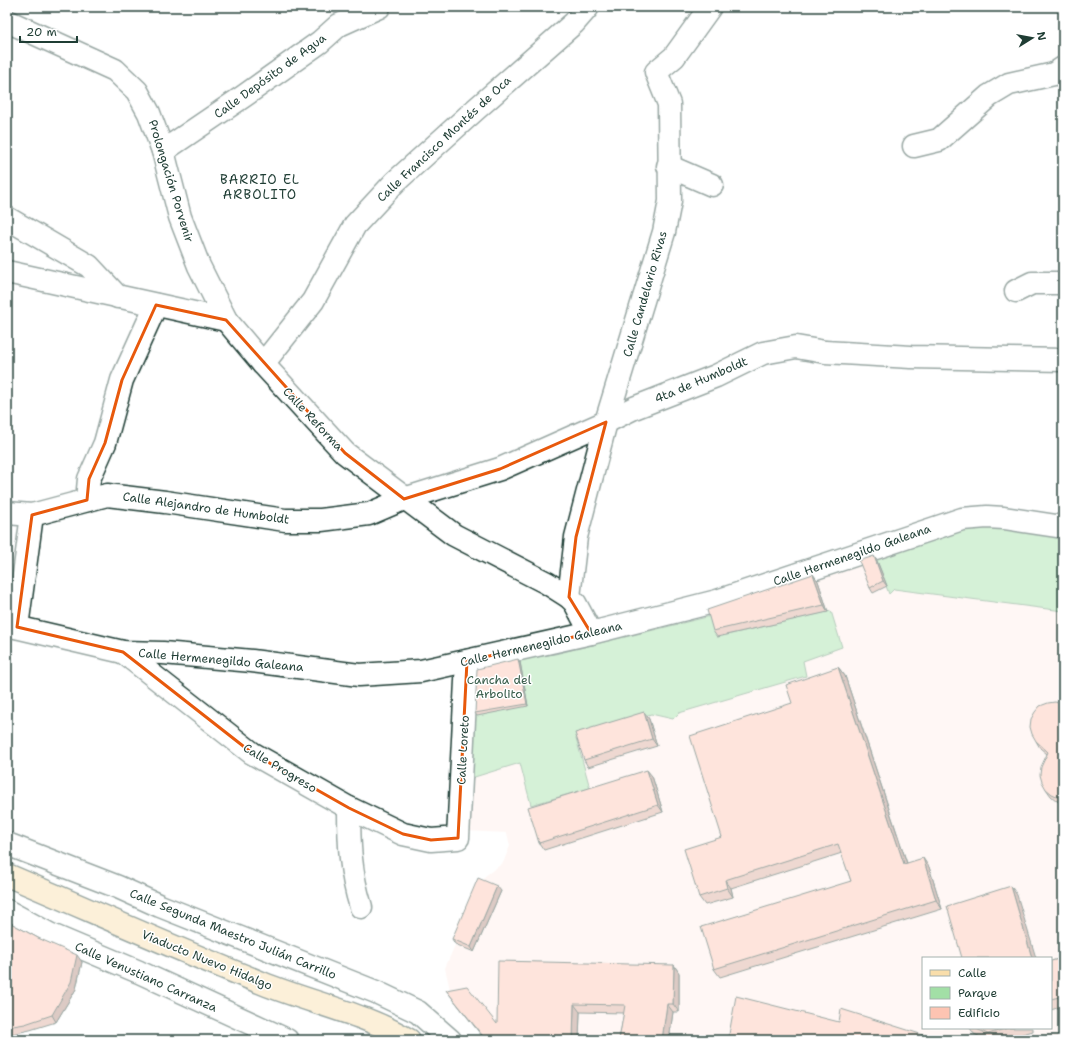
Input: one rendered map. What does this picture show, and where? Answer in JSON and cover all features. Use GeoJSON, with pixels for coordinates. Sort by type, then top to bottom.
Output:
{"type":"FeatureCollection","features":[{"type":"Feature","properties":{"kind":"main road","name":"Viaducto Nuevo Hidalgo"},"geometry":{"type":"LineString","coordinates":[[7,875],[126,927],[263,984],[352,1014],[394,1031],[409,1040]]}},
{"type":"Feature","properties":{"kind":"street","name":"Calle Depósito de Agua"},"geometry":{"type":"LineString","coordinates":[[163,151],[320,42],[342,16],[379,7]]}},
{"type":"Feature","properties":{"kind":"street","name":"Calle Francisco Montés de Oca"},"geometry":{"type":"LineString","coordinates":[[262,364],[313,301],[355,225],[395,182],[574,23],[588,7]]}},
{"type":"Feature","properties":{"kind":"street","name":"Calle Candelario Rivas"},"geometry":{"type":"LineString","coordinates":[[569,597],[576,537],[606,422],[664,232],[670,201],[668,166],[669,104],[656,72],[674,57],[710,7]]}},
{"type":"Feature","properties":{"kind":"street","name":"Prolongación Porvenir"},"geometry":{"type":"LineString","coordinates":[[7,21],[115,70],[137,91],[149,113],[163,151],[180,217],[199,266],[226,320]]}},
{"type":"Feature","properties":{"kind":"street"},"geometry":{"type":"LineString","coordinates":[[914,146],[939,140],[989,96],[1009,84],[1054,74],[1063,68]]}},
{"type":"Feature","properties":{"kind":"street"},"geometry":{"type":"LineString","coordinates":[[668,166],[712,185]]}},
{"type":"Feature","properties":{"kind":"street"},"geometry":{"type":"LineString","coordinates":[[7,218],[89,266],[118,297]]}},
{"type":"Feature","properties":{"kind":"street"},"geometry":{"type":"LineString","coordinates":[[7,272],[226,320]]}},
{"type":"Feature","properties":{"kind":"street"},"geometry":{"type":"LineString","coordinates":[[1016,291],[1032,283],[1063,283]]}},
{"type":"Feature","properties":{"kind":"street"},"geometry":{"type":"LineString","coordinates":[[87,500],[89,479],[105,442],[122,380],[156,305]]}},
{"type":"Feature","properties":{"kind":"street","name":"Calle Reforma"},"geometry":{"type":"LineString","coordinates":[[226,320],[262,364],[345,454],[454,535],[547,583],[569,597],[575,603],[591,633]]}},
{"type":"Feature","properties":{"kind":"street","name":"4ta de Humboldt"},"geometry":{"type":"LineString","coordinates":[[404,499],[500,469],[634,408],[716,376],[763,353],[796,348],[825,352],[911,357],[1063,360]]}},
{"type":"Feature","properties":{"kind":"street","name":"Calle Alejandro de Humboldt"},"geometry":{"type":"LineString","coordinates":[[7,513],[32,515],[107,495],[293,520],[321,520],[369,514],[404,499]]}},
{"type":"Feature","properties":{"kind":"street"},"geometry":{"type":"LineString","coordinates":[[12,626],[32,515]]}},
{"type":"Feature","properties":{"kind":"street","name":"Calle Hermenegildo Galeana"},"geometry":{"type":"LineString","coordinates":[[12,626],[124,652],[163,653],[252,661],[359,675],[421,671],[591,633],[717,601],[962,519],[987,517],[1004,518],[1063,527]]}},
{"type":"Feature","properties":{"kind":"street","name":"Calle Progreso"},"geometry":{"type":"LineString","coordinates":[[124,652],[252,753],[349,808],[403,834],[431,840],[458,838]]}},
{"type":"Feature","properties":{"kind":"street","name":"Calle Loreto"},"geometry":{"type":"LineString","coordinates":[[458,838],[467,661]]}},
{"type":"Feature","properties":{"kind":"street"},"geometry":{"type":"LineString","coordinates":[[349,808],[350,852],[356,888],[361,906]]}},
{"type":"Feature","properties":{"kind":"street","name":"Calle Segunda Maestro Julián Carrillo"},"geometry":{"type":"LineString","coordinates":[[7,844],[118,887],[160,906],[376,992],[418,1012],[450,1040]]}},
{"type":"Feature","properties":{"kind":"street","name":"Calle Venustiano Carranza"},"geometry":{"type":"LineString","coordinates":[[7,911],[48,934],[139,972],[287,1040]]}},
{"type":"Feature","properties":{"kind":"highlighted area"},"geometry":{"type":"Polygon","coordinates":[[[156,305],[226,320],[345,453],[404,499],[500,469],[606,422],[576,537],[569,597],[591,633],[467,661],[458,838],[431,840],[403,834],[349,808],[252,753],[123,652],[17,627],[32,515],[87,500],[89,479],[105,443],[122,380],[156,305]]]}},
{"type":"Feature","properties":{"kind":"shaded area"},"geometry":{"type":"Polygon","coordinates":[[[1063,535],[1063,1040],[485,1040],[452,998],[445,968],[485,876],[503,863],[510,846],[507,833],[464,831],[468,779],[711,616],[875,556],[1063,535]]]}},
{"type":"Feature","properties":{"kind":"green space"},"geometry":{"type":"Polygon","coordinates":[[[966,527],[1032,530],[1063,535],[1063,611],[894,589],[889,594],[875,556],[966,527]]]}},
{"type":"Feature","properties":{"kind":"green space","name":"Cancha del Arbolito"},"geometry":{"type":"Polygon","coordinates":[[[831,611],[842,647],[803,661],[806,676],[679,713],[673,719],[651,714],[576,738],[590,788],[531,805],[520,763],[468,779],[474,667],[555,654],[711,616],[718,637],[831,611]]]}},
{"type":"Feature","properties":{"kind":"building"},"geometry":{"type":"Polygon","coordinates":[[[874,556],[883,581],[870,588],[859,561],[874,556]]]}},
{"type":"Feature","properties":{"kind":"building"},"geometry":{"type":"Polygon","coordinates":[[[813,574],[824,605],[713,631],[707,610],[813,574]]]}},
{"type":"Feature","properties":{"kind":"building"},"geometry":{"type":"Polygon","coordinates":[[[518,659],[527,704],[475,713],[477,669],[518,659]]]}},
{"type":"Feature","properties":{"kind":"building"},"geometry":{"type":"Polygon","coordinates":[[[838,667],[904,864],[923,858],[936,900],[714,969],[701,927],[851,881],[838,844],[725,880],[727,888],[699,897],[684,849],[722,837],[690,736],[792,703],[786,685],[838,667]]]}},
{"type":"Feature","properties":{"kind":"building"},"geometry":{"type":"Polygon","coordinates":[[[1055,702],[1063,704],[1063,797],[1052,794],[1046,789],[1042,782],[1040,775],[1041,767],[1048,752],[1036,741],[1030,727],[1031,719],[1040,706],[1055,702]]]}},
{"type":"Feature","properties":{"kind":"building"},"geometry":{"type":"Polygon","coordinates":[[[644,712],[652,739],[584,760],[575,733],[644,712]]]}},
{"type":"Feature","properties":{"kind":"building"},"geometry":{"type":"Polygon","coordinates":[[[647,770],[658,805],[539,843],[528,807],[647,770]]]}},
{"type":"Feature","properties":{"kind":"building"},"geometry":{"type":"Polygon","coordinates":[[[478,878],[497,886],[471,947],[452,939],[478,878]]]}},
{"type":"Feature","properties":{"kind":"building"},"geometry":{"type":"Polygon","coordinates":[[[1011,886],[1032,957],[962,957],[947,906],[1011,886]]]}},
{"type":"Feature","properties":{"kind":"building"},"geometry":{"type":"Polygon","coordinates":[[[7,921],[38,938],[77,955],[71,982],[52,1015],[25,1024],[7,1027],[7,921]]]}},
{"type":"Feature","properties":{"kind":"building"},"geometry":{"type":"Polygon","coordinates":[[[1063,958],[1063,996],[1052,999],[1052,961],[1063,958]]]}},
{"type":"Feature","properties":{"kind":"building"},"geometry":{"type":"Polygon","coordinates":[[[498,961],[674,965],[673,1004],[667,1004],[662,1040],[619,1040],[625,1005],[574,1004],[573,1040],[486,1040],[446,990],[467,986],[497,1024],[498,961]]]}},
{"type":"Feature","properties":{"kind":"building"},"geometry":{"type":"Polygon","coordinates":[[[736,996],[839,1022],[841,1009],[936,1039],[728,1040],[736,996]]]}},
{"type":"Feature","properties":{"kind":"building"},"geometry":{"type":"Polygon","coordinates":[[[976,1029],[1005,1029],[988,1034],[976,1029]]]}},
{"type":"Feature","properties":{"kind":"district","name":"BARRIO EL ARBOLITO"},"geometry":{"type":"Point","coordinates":[260,186]}}]}
